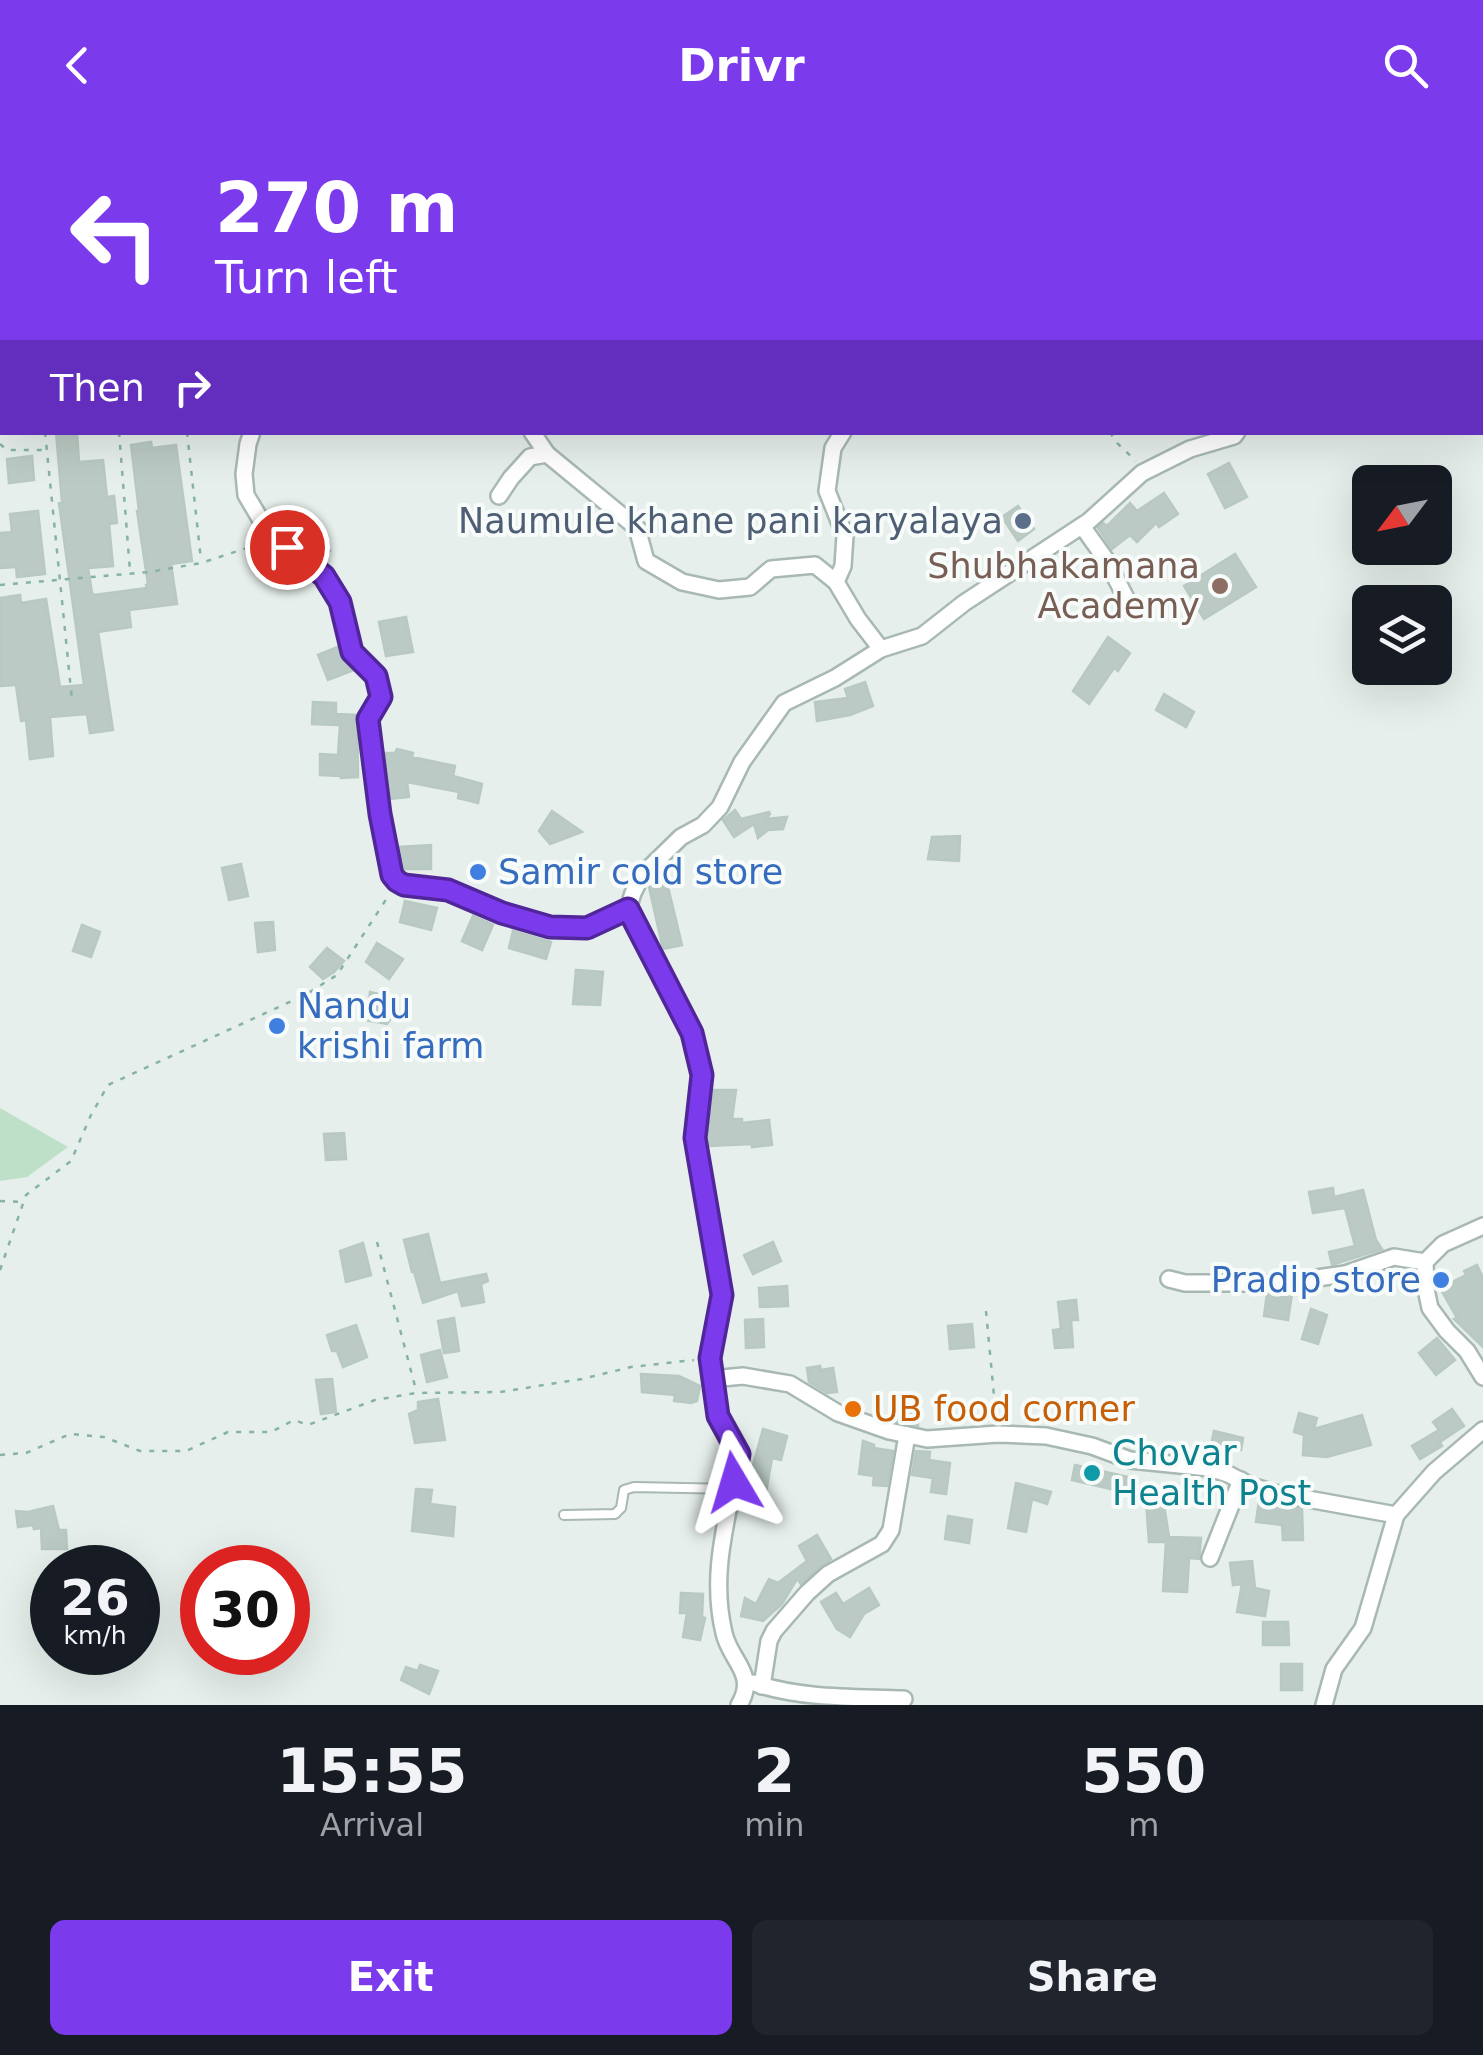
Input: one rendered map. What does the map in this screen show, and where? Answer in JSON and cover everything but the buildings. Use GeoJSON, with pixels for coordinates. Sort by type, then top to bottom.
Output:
{"type":"FeatureCollection","features":[{"type":"Feature","properties":{"kind":"street"},"geometry":{"type":"LineString","coordinates":[[251,435],[244,474],[246,494],[257,516],[268,532],[324,576],[340,602],[352,652],[376,676],[381,697],[368,719],[392,875],[404,885],[448,890],[502,913],[550,927],[587,928],[628,909]]}},
{"type":"Feature","properties":{"kind":"street"},"geometry":{"type":"LineString","coordinates":[[534,435],[547,454],[636,528],[646,561],[682,582],[720,590],[750,587],[771,569],[815,565],[836,582],[881,650]]}},
{"type":"Feature","properties":{"kind":"street"},"geometry":{"type":"LineString","coordinates":[[836,582],[843,566],[845,536],[827,491],[832,448],[840,435]]}},
{"type":"Feature","properties":{"kind":"street"},"geometry":{"type":"LineString","coordinates":[[904,1699],[804,1694],[754,1683],[724,1637],[716,1590],[739,1454],[718,1416],[710,1358],[722,1295],[695,1138],[702,1075],[692,1033],[628,909],[642,875],[680,837],[703,825],[720,807],[742,762],[784,704],[881,650],[922,636],[964,603],[1082,526],[1142,473],[1190,449],[1235,435]]}},
{"type":"Feature","properties":{"kind":"street"},"geometry":{"type":"LineString","coordinates":[[499,496],[530,457],[547,454]]}},
{"type":"Feature","properties":{"kind":"street"},"geometry":{"type":"LineString","coordinates":[[1082,526],[1108,561],[1130,606]]}},
{"type":"Feature","properties":{"kind":"street"},"geometry":{"type":"LineString","coordinates":[[1483,1226],[1442,1244],[1425,1262],[1430,1308],[1467,1350],[1483,1378]]}},
{"type":"Feature","properties":{"kind":"street"},"geometry":{"type":"LineString","coordinates":[[1169,1279],[1185,1283],[1281,1283],[1344,1274],[1394,1257],[1425,1262]]}},
{"type":"Feature","properties":{"kind":"street"},"geometry":{"type":"LineString","coordinates":[[712,1378],[743,1376],[790,1384],[838,1413],[927,1440],[998,1434],[1046,1436],[1092,1446],[1130,1460],[1209,1468],[1275,1493],[1396,1515]]}},
{"type":"Feature","properties":{"kind":"street"},"geometry":{"type":"LineString","coordinates":[[1324,1705],[1334,1669],[1364,1628],[1396,1515],[1434,1472],[1483,1430]]}},
{"type":"Feature","properties":{"kind":"street"},"geometry":{"type":"LineString","coordinates":[[739,1705],[754,1683],[774,1631],[807,1593],[828,1574],[882,1544],[890,1530],[908,1435]]}},
{"type":"Feature","properties":{"kind":"street"},"geometry":{"type":"LineString","coordinates":[[1210,1558],[1241,1480]]}},
{"type":"Feature","properties":{"kind":"lane"},"geometry":{"type":"LineString","coordinates":[[564,1515],[616,1514],[624,1490],[634,1487],[733,1488]]}},
{"type":"Feature","properties":{"kind":"path"},"geometry":{"type":"LineString","coordinates":[[45,435],[72,700]]}},
{"type":"Feature","properties":{"kind":"path"},"geometry":{"type":"LineString","coordinates":[[119,435],[130,574]]}},
{"type":"Feature","properties":{"kind":"path"},"geometry":{"type":"LineString","coordinates":[[187,435],[201,563]]}},
{"type":"Feature","properties":{"kind":"path"},"geometry":{"type":"LineString","coordinates":[[1112,435],[1138,462],[1142,473]]}},
{"type":"Feature","properties":{"kind":"path"},"geometry":{"type":"LineString","coordinates":[[0,444],[8,450],[46,450]]}},
{"type":"Feature","properties":{"kind":"path"},"geometry":{"type":"LineString","coordinates":[[0,584],[130,574],[201,563],[250,547],[257,516]]}},
{"type":"Feature","properties":{"kind":"path"},"geometry":{"type":"LineString","coordinates":[[0,1270],[26,1195],[71,1161],[108,1085],[290,1003],[336,975],[397,881]]}},
{"type":"Feature","properties":{"kind":"path"},"geometry":{"type":"LineString","coordinates":[[0,1201],[24,1202]]}},
{"type":"Feature","properties":{"kind":"path"},"geometry":{"type":"LineString","coordinates":[[378,1242],[416,1393]]}},
{"type":"Feature","properties":{"kind":"path"},"geometry":{"type":"LineString","coordinates":[[986,1311],[998,1434]]}},
{"type":"Feature","properties":{"kind":"path"},"geometry":{"type":"LineString","coordinates":[[0,1455],[26,1453],[70,1434],[104,1437],[140,1450],[186,1451],[228,1432],[270,1432],[294,1420],[308,1426],[375,1400],[416,1393],[500,1392],[710,1358]]}},
{"type":"Feature","properties":{"kind":"green space"},"geometry":{"type":"Polygon","coordinates":[[[0,1108],[68,1147],[27,1177],[0,1181],[0,1108]]]}},
{"type":"Feature","properties":{"kind":"place","name":"Naumule khane pani karyalaya"},"geometry":{"type":"Point","coordinates":[1023,521]}},
{"type":"Feature","properties":{"kind":"place","name":"Shubhakamana Academy"},"geometry":{"type":"Point","coordinates":[1220,586]}},
{"type":"Feature","properties":{"kind":"place","name":"Samir cold store"},"geometry":{"type":"Point","coordinates":[478,872]}},
{"type":"Feature","properties":{"kind":"place","name":"Nandu krishi farm"},"geometry":{"type":"Point","coordinates":[277,1026]}},
{"type":"Feature","properties":{"kind":"place","name":"Pradip store"},"geometry":{"type":"Point","coordinates":[1441,1280]}},
{"type":"Feature","properties":{"kind":"place","name":"UB food corner"},"geometry":{"type":"Point","coordinates":[853,1409]}},
{"type":"Feature","properties":{"kind":"place","name":"Chovar Health Post"},"geometry":{"type":"Point","coordinates":[1092,1473]}},
{"type":"Feature","properties":{"kind":"route"},"geometry":{"type":"LineString","coordinates":[[287,547],[324,576],[340,602],[352,652],[376,676],[381,697],[368,719],[380,814],[392,875],[397,881],[448,890],[502,913],[550,927],[587,928],[628,909],[692,1033],[702,1075],[695,1138],[722,1295],[710,1358],[718,1416],[739,1454],[734,1482]]}}]}
